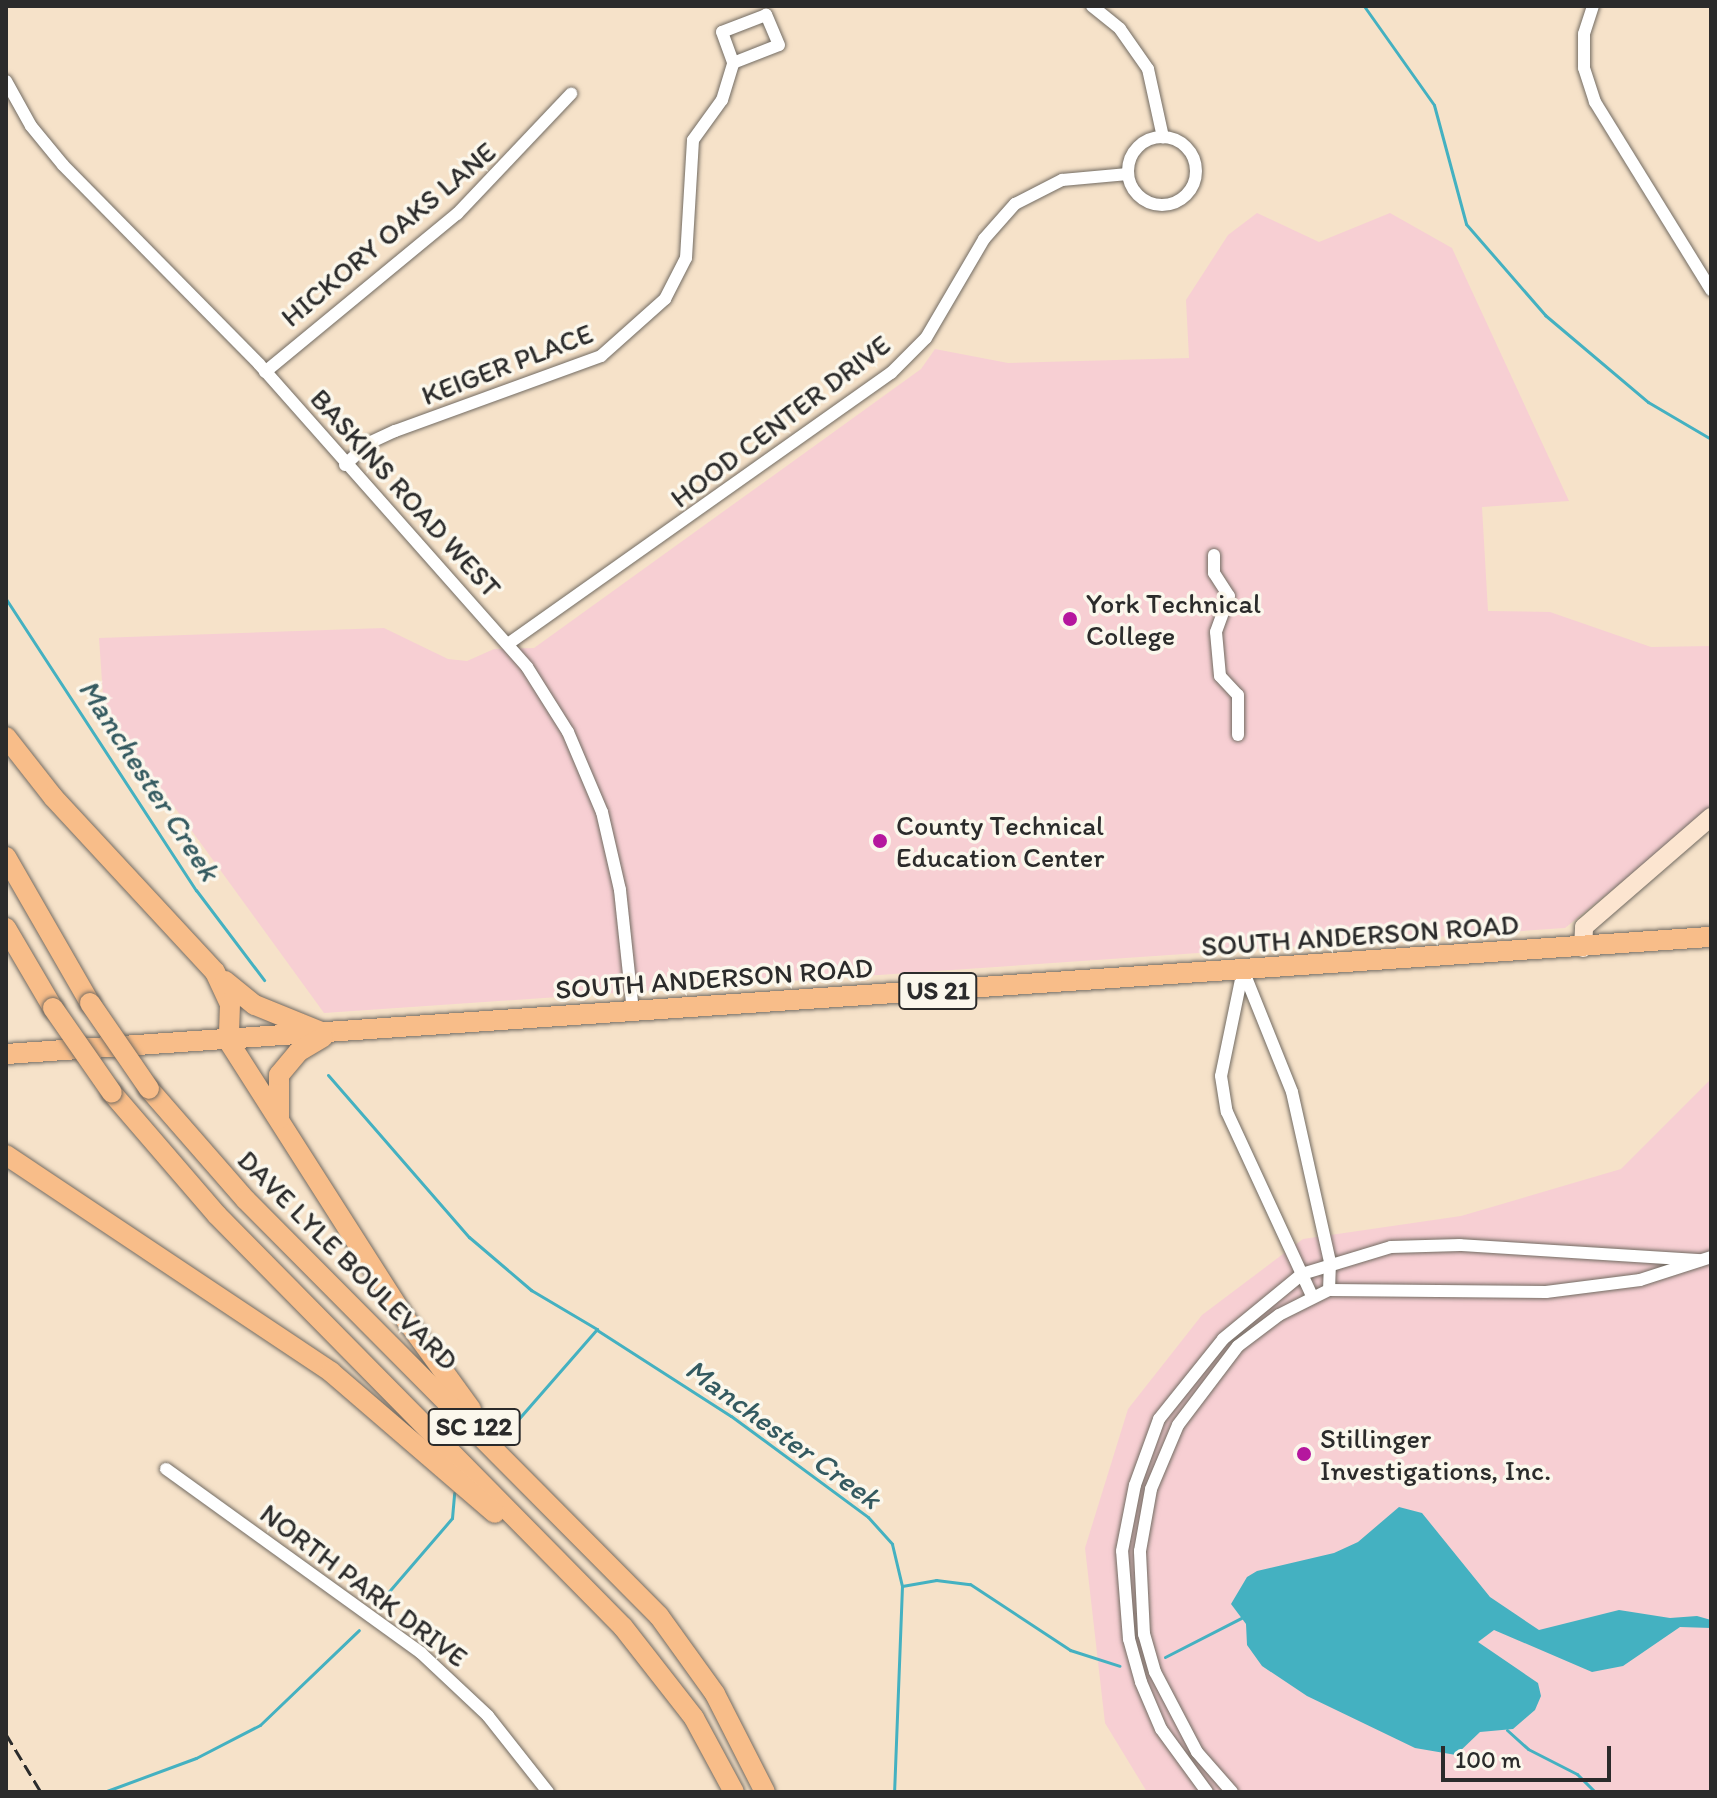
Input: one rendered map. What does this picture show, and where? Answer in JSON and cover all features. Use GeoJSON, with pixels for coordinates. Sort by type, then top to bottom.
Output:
{"type":"FeatureCollection","features":[{"type":"Feature","properties":{"kind":"main road"},"geometry":{"type":"LineString","coordinates":[[6,737],[53,797],[215,972],[255,1005],[330,1034]]}},
{"type":"Feature","properties":{"kind":"main road","name":"DAVE LYLE BOULEVARD"},"geometry":{"type":"LineString","coordinates":[[6,857],[90,1003],[149,1089],[246,1200],[659,1616],[715,1694],[765,1792]]}},
{"type":"Feature","properties":{"kind":"main road","name":"SC 122"},"geometry":{"type":"LineString","coordinates":[[6,928],[53,1008],[112,1093],[217,1215],[623,1627],[694,1718],[734,1792]]}},
{"type":"Feature","properties":{"kind":"main road","name":"SOUTH ANDERSON ROAD"},"geometry":{"type":"LineString","coordinates":[[6,1054],[229,1042],[1711,937]]}},
{"type":"Feature","properties":{"kind":"main road"},"geometry":{"type":"LineString","coordinates":[[215,972],[230,1004],[229,1042],[407,1321],[519,1472]]}},
{"type":"Feature","properties":{"kind":"main road"},"geometry":{"type":"LineString","coordinates":[[282,1129],[275,1101],[279,1075],[298,1052],[330,1034]]}},
{"type":"Feature","properties":{"kind":"main road"},"geometry":{"type":"LineString","coordinates":[[6,1155],[352,1388],[623,1627]]}},
{"type":"Feature","properties":{"kind":"street"},"geometry":{"type":"LineString","coordinates":[[1092,6],[1120,29],[1148,69],[1163,137]]}},
{"type":"Feature","properties":{"kind":"street"},"geometry":{"type":"LineString","coordinates":[[1593,6],[1584,34],[1584,68],[1595,102],[1711,290]]}},
{"type":"Feature","properties":{"kind":"street","name":"KEIGER PLACE"},"geometry":{"type":"LineString","coordinates":[[345,465],[369,443],[395,431],[601,356],[665,299],[686,258],[689,154],[699,129],[728,89],[733,63],[722,32],[766,15],[779,45],[733,63]]}},
{"type":"Feature","properties":{"kind":"street","name":"BASKINS ROAD WEST"},"geometry":{"type":"LineString","coordinates":[[6,81],[31,126],[63,165],[265,372],[508,644],[568,732],[602,812],[620,890],[633,1011]]}},
{"type":"Feature","properties":{"kind":"street","name":"HICKORY OAKS LANE"},"geometry":{"type":"LineString","coordinates":[[265,372],[457,214],[571,94]]}},
{"type":"Feature","properties":{"kind":"street"},"geometry":{"type":"LineString","coordinates":[[1163,137],[1184,144],[1195,162],[1188,194],[1169,205],[1146,202],[1128,174],[1142,143],[1163,137]]}},
{"type":"Feature","properties":{"kind":"street","name":"HOOD CENTER DRIVE"},"geometry":{"type":"LineString","coordinates":[[508,644],[891,373],[926,338],[984,239],[1015,204],[1062,180],[1128,174]]}},
{"type":"Feature","properties":{"kind":"street"},"geometry":{"type":"LineString","coordinates":[[1698,269],[1711,261]]}},
{"type":"Feature","properties":{"kind":"street"},"geometry":{"type":"LineString","coordinates":[[1214,555],[1214,573],[1229,596],[1216,632],[1220,676],[1238,695],[1238,735]]}},
{"type":"Feature","properties":{"kind":"street"},"geometry":{"type":"LineString","coordinates":[[1583,948],[1584,927],[1711,817]]}},
{"type":"Feature","properties":{"kind":"street"},"geometry":{"type":"LineString","coordinates":[[1614,901],[1608,928],[1628,944]]}},
{"type":"Feature","properties":{"kind":"street"},"geometry":{"type":"LineString","coordinates":[[1243,970],[1292,1092],[1330,1262],[1329,1290]]}},
{"type":"Feature","properties":{"kind":"street"},"geometry":{"type":"LineString","coordinates":[[1243,970],[1221,1076],[1227,1112],[1312,1296]]}},
{"type":"Feature","properties":{"kind":"street"},"geometry":{"type":"LineString","coordinates":[[1207,1792],[1161,1729],[1141,1682],[1126,1625],[1122,1551],[1135,1485],[1159,1419],[1223,1339],[1302,1274],[1330,1262],[1391,1247],[1460,1245],[1705,1259]]}},
{"type":"Feature","properties":{"kind":"street"},"geometry":{"type":"LineString","coordinates":[[1232,1792],[1197,1752],[1155,1672],[1144,1634],[1140,1551],[1151,1489],[1178,1425],[1199,1391],[1238,1346],[1312,1296],[1329,1290],[1546,1292],[1640,1280],[1705,1259]]}},
{"type":"Feature","properties":{"kind":"street","name":"NORTH PARK DRIVE"},"geometry":{"type":"LineString","coordinates":[[166,1469],[421,1653],[488,1716],[548,1792]]}},
{"type":"Feature","properties":{"kind":"shaded area","name":"York Technical College"},"geometry":{"type":"Polygon","coordinates":[[[1257,213],[1319,242],[1390,213],[1452,248],[1569,501],[1482,507],[1488,611],[1550,612],[1651,647],[1711,646],[1711,810],[1565,928],[324,1013],[104,710],[99,638],[384,628],[448,659],[467,661],[494,649],[534,648],[921,369],[935,349],[1008,363],[1189,358],[1186,300],[1228,235],[1257,213]]]}},
{"type":"Feature","properties":{"kind":"shaded area"},"geometry":{"type":"Polygon","coordinates":[[[1711,1079],[1711,1792],[1147,1792],[1105,1723],[1085,1548],[1128,1409],[1202,1315],[1303,1239],[1461,1216],[1621,1169],[1711,1079]]]}},
{"type":"Feature","properties":{"kind":"water"},"geometry":{"type":"Polygon","coordinates":[[[1399,1507],[1422,1513],[1490,1597],[1539,1630],[1619,1610],[1670,1618],[1697,1616],[1711,1620],[1711,1628],[1680,1627],[1623,1666],[1592,1672],[1494,1630],[1478,1642],[1538,1683],[1541,1696],[1535,1710],[1513,1729],[1480,1732],[1456,1755],[1415,1748],[1307,1696],[1262,1666],[1247,1645],[1246,1624],[1231,1604],[1247,1577],[1257,1571],[1334,1553],[1358,1542],[1399,1507]]]}},
{"type":"Feature","properties":{"kind":"waterway"},"geometry":{"type":"LineString","coordinates":[[1364,6],[1434,105],[1466,224],[1545,315],[1648,402],[1711,439]]}},
{"type":"Feature","properties":{"kind":"waterway","name":"Manchester Creek"},"geometry":{"type":"LineString","coordinates":[[6,599],[196,890],[264,980]]}},
{"type":"Feature","properties":{"kind":"waterway","name":"Manchester Creek"},"geometry":{"type":"LineString","coordinates":[[328,1075],[469,1237],[531,1290],[597,1329],[508,1431]]}},
{"type":"Feature","properties":{"kind":"waterway","name":"Manchester Creek"},"geometry":{"type":"LineString","coordinates":[[597,1330],[731,1416],[868,1517],[892,1544],[902,1586],[894,1792]]}},
{"type":"Feature","properties":{"kind":"waterway"},"geometry":{"type":"LineString","coordinates":[[379,1603],[452,1518],[454,1493]]}},
{"type":"Feature","properties":{"kind":"waterway"},"geometry":{"type":"LineString","coordinates":[[902,1586],[936,1580],[970,1584],[1070,1650],[1120,1666]]}},
{"type":"Feature","properties":{"kind":"waterway"},"geometry":{"type":"LineString","coordinates":[[1165,1657],[1243,1617]]}},
{"type":"Feature","properties":{"kind":"waterway"},"geometry":{"type":"LineString","coordinates":[[104,1792],[196,1758],[260,1725],[359,1630]]}},
{"type":"Feature","properties":{"kind":"waterway"},"geometry":{"type":"LineString","coordinates":[[1507,1730],[1528,1749],[1577,1774],[1595,1792]]}},
{"type":"Feature","properties":{"kind":"railway"},"geometry":{"type":"LineString","coordinates":[[6,1734],[41,1792]]}},
{"type":"Feature","properties":{"kind":"place","name":"York Technical College"},"geometry":{"type":"Point","coordinates":[1070,619]}},
{"type":"Feature","properties":{"kind":"place","name":"County Technical Education Center"},"geometry":{"type":"Point","coordinates":[880,841]}},
{"type":"Feature","properties":{"kind":"place","name":"Stillinger Investigations, Inc."},"geometry":{"type":"Point","coordinates":[1304,1454]}}]}
